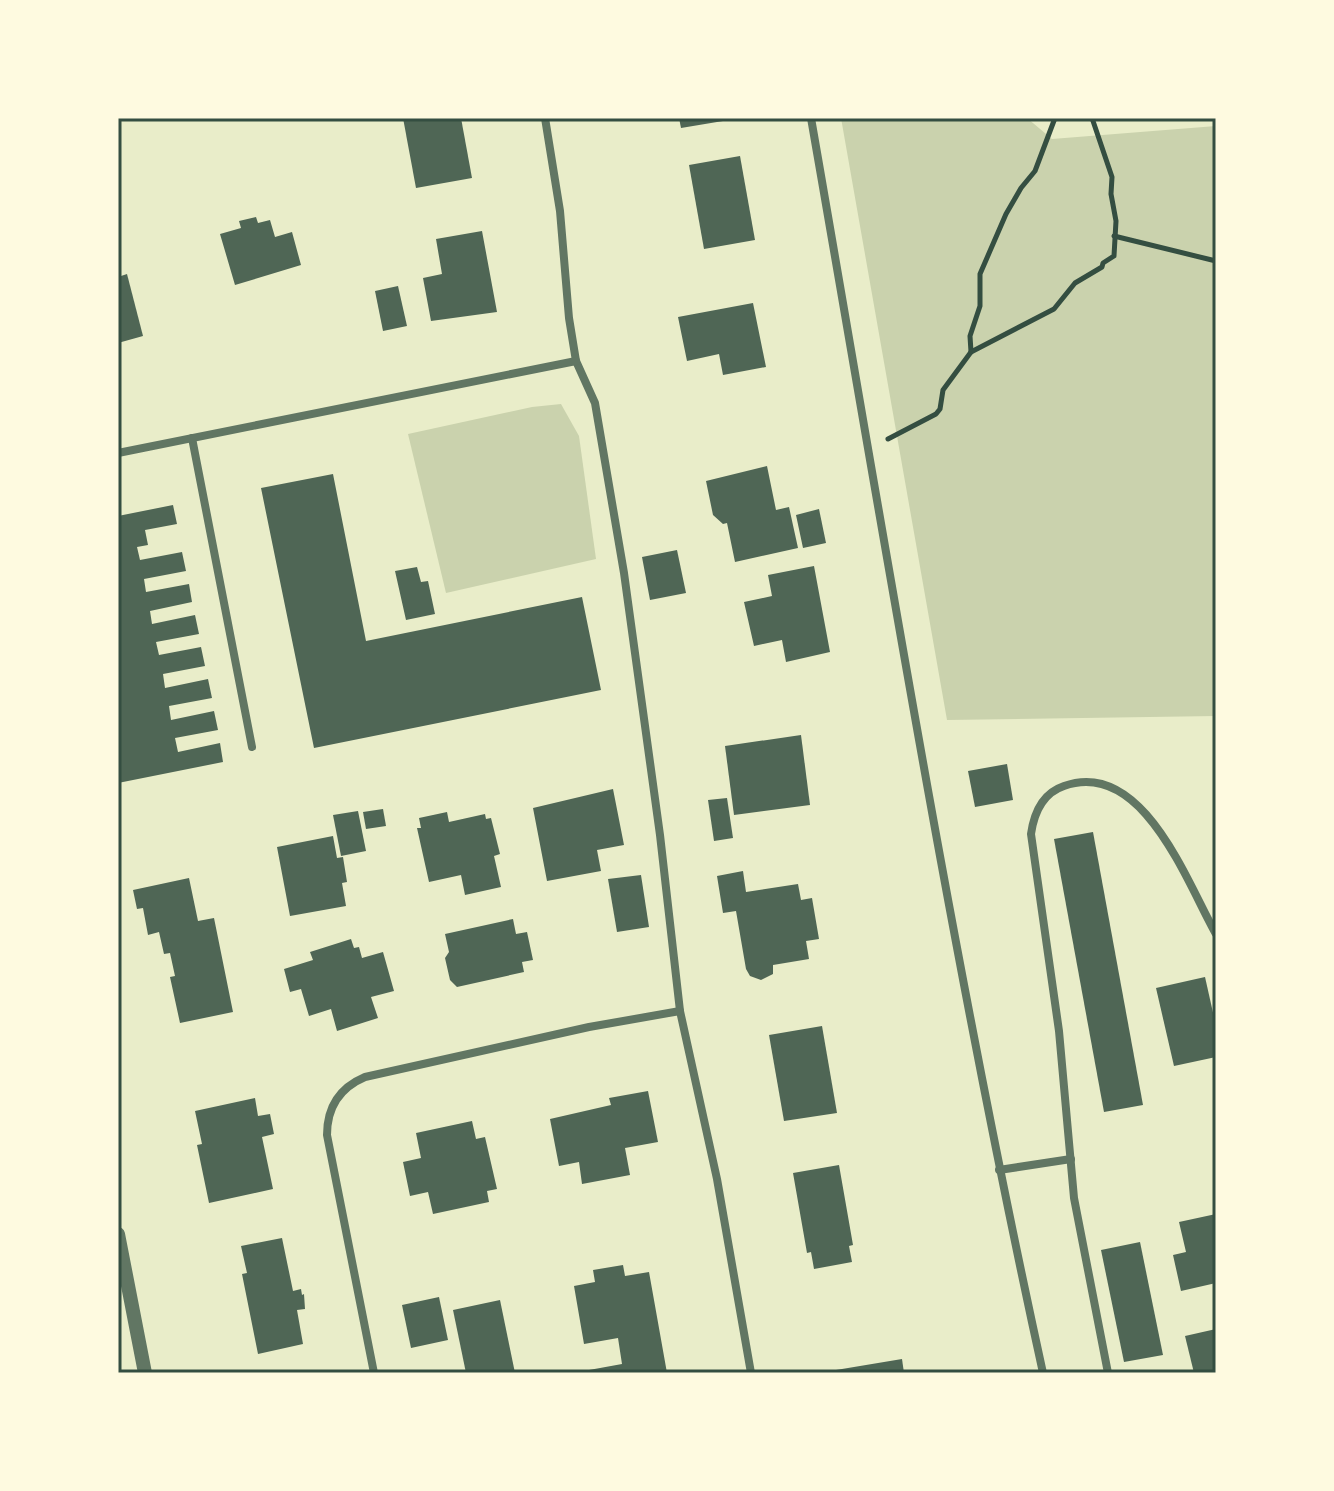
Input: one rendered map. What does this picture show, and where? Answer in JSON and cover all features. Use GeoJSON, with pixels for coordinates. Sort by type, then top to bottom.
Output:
{"type":"FeatureCollection","features":[{"type":"Feature","properties":{"kind":"street"},"geometry":{"type":"LineString","coordinates":[[545,118],[560,211],[576,361],[595,403],[624,573],[660,835],[680,1011],[717,1179],[751,1373]]}},
{"type":"Feature","properties":{"kind":"street"},"geometry":{"type":"LineString","coordinates":[[811,118],[999,1170],[1043,1373]]}},
{"type":"Feature","properties":{"kind":"street"},"geometry":{"type":"LineString","coordinates":[[118,453],[576,361]]}},
{"type":"Feature","properties":{"kind":"street"},"geometry":{"type":"LineString","coordinates":[[192,438],[252,747]]}},
{"type":"Feature","properties":{"kind":"street"},"geometry":{"type":"LineString","coordinates":[[1108,1373],[1074,1198],[1059,1031],[1031,834],[1042,802],[1059,787],[1087,782],[1115,790],[1134,802],[1164,836],[1216,934]]}},
{"type":"Feature","properties":{"kind":"street"},"geometry":{"type":"LineString","coordinates":[[374,1373],[327,1135],[329,1114],[340,1093],[365,1077],[589,1027],[680,1011]]}},
{"type":"Feature","properties":{"kind":"street"},"geometry":{"type":"LineString","coordinates":[[999,1170],[1071,1159]]}},
{"type":"Feature","properties":{"kind":"street"},"geometry":{"type":"LineString","coordinates":[[118,1234],[145,1373]]}},
{"type":"Feature","properties":{"kind":"path"},"geometry":{"type":"LineString","coordinates":[[971,352],[970,336],[980,306],[980,274],[1006,214],[1035,171],[1055,118]]}},
{"type":"Feature","properties":{"kind":"path"},"geometry":{"type":"LineString","coordinates":[[868,447],[901,434],[936,414],[940,409],[943,390],[971,352],[1054,309],[1075,283],[1114,256],[1116,221],[1111,194],[1112,177],[1092,118]]}},
{"type":"Feature","properties":{"kind":"path"},"geometry":{"type":"LineString","coordinates":[[1114,236],[1216,261]]}},
{"type":"Feature","properties":{"kind":"green space"},"geometry":{"type":"Polygon","coordinates":[[[841,118],[1027,118],[1052,139],[1216,126],[1216,716],[947,720],[841,118]]]}},
{"type":"Feature","properties":{"kind":"green space"},"geometry":{"type":"Polygon","coordinates":[[[561,404],[579,436],[596,559],[446,593],[408,434],[532,407],[561,404]]]}},
{"type":"Feature","properties":{"kind":"building"},"geometry":{"type":"Polygon","coordinates":[[[403,118],[461,118],[472,178],[416,188],[403,118]]]}},
{"type":"Feature","properties":{"kind":"building"},"geometry":{"type":"Polygon","coordinates":[[[679,118],[729,118],[729,120],[681,128],[679,118]]]}},
{"type":"Feature","properties":{"kind":"building"},"geometry":{"type":"Polygon","coordinates":[[[740,156],[755,240],[704,249],[689,165],[740,156]]]}},
{"type":"Feature","properties":{"kind":"building"},"geometry":{"type":"Polygon","coordinates":[[[256,217],[258,223],[270,220],[275,237],[292,232],[301,265],[235,285],[220,234],[241,228],[239,221],[256,217]]]}},
{"type":"Feature","properties":{"kind":"building"},"geometry":{"type":"Polygon","coordinates":[[[482,231],[497,312],[431,321],[423,278],[442,274],[436,239],[482,231]]]}},
{"type":"Feature","properties":{"kind":"building"},"geometry":{"type":"Polygon","coordinates":[[[127,274],[143,336],[118,343],[118,277],[127,274]]]}},
{"type":"Feature","properties":{"kind":"building"},"geometry":{"type":"Polygon","coordinates":[[[398,286],[407,326],[383,331],[375,291],[398,286]]]}},
{"type":"Feature","properties":{"kind":"building"},"geometry":{"type":"Polygon","coordinates":[[[753,303],[766,367],[723,375],[719,354],[687,361],[678,317],[753,303]]]}},
{"type":"Feature","properties":{"kind":"building"},"geometry":{"type":"Polygon","coordinates":[[[767,466],[776,510],[789,507],[798,548],[735,562],[727,523],[723,524],[713,515],[706,481],[767,466]]]}},
{"type":"Feature","properties":{"kind":"building"},"geometry":{"type":"Polygon","coordinates":[[[333,474],[366,641],[582,597],[601,690],[314,748],[261,488],[333,474]]]}},
{"type":"Feature","properties":{"kind":"building"},"geometry":{"type":"Polygon","coordinates":[[[173,505],[177,524],[145,530],[148,545],[137,547],[140,560],[182,552],[186,571],[144,579],[146,592],[189,584],[192,602],[150,611],[152,624],[195,615],[199,634],[156,642],[159,655],[201,647],[205,666],[163,674],[165,688],[208,679],[212,698],[169,706],[171,720],[214,711],[218,730],[175,738],[178,752],[220,743],[223,762],[118,783],[118,516],[173,505]]]}},
{"type":"Feature","properties":{"kind":"building"},"geometry":{"type":"Polygon","coordinates":[[[819,509],[826,543],[803,548],[796,515],[819,509]]]}},
{"type":"Feature","properties":{"kind":"building"},"geometry":{"type":"Polygon","coordinates":[[[677,550],[686,593],[650,600],[642,557],[677,550]]]}},
{"type":"Feature","properties":{"kind":"building"},"geometry":{"type":"Polygon","coordinates":[[[814,566],[830,652],[786,662],[782,640],[754,646],[744,602],[772,596],[768,575],[814,566]]]}},
{"type":"Feature","properties":{"kind":"building"},"geometry":{"type":"Polygon","coordinates":[[[417,567],[421,582],[428,581],[435,614],[406,620],[395,571],[417,567]]]}},
{"type":"Feature","properties":{"kind":"building"},"geometry":{"type":"Polygon","coordinates":[[[801,735],[810,805],[734,815],[725,746],[801,735]]]}},
{"type":"Feature","properties":{"kind":"building"},"geometry":{"type":"Polygon","coordinates":[[[1007,764],[1013,800],[975,807],[968,771],[1007,764]]]}},
{"type":"Feature","properties":{"kind":"building"},"geometry":{"type":"Polygon","coordinates":[[[613,789],[624,845],[597,850],[601,871],[547,881],[533,808],[613,789]]]}},
{"type":"Feature","properties":{"kind":"building"},"geometry":{"type":"Polygon","coordinates":[[[727,798],[733,838],[714,841],[708,800],[727,798]]]}},
{"type":"Feature","properties":{"kind":"building"},"geometry":{"type":"Polygon","coordinates":[[[383,809],[386,826],[366,829],[363,812],[383,809]]]}},
{"type":"Feature","properties":{"kind":"building"},"geometry":{"type":"Polygon","coordinates":[[[358,811],[366,851],[341,856],[333,815],[358,811]]]}},
{"type":"Feature","properties":{"kind":"building"},"geometry":{"type":"Polygon","coordinates":[[[447,812],[449,822],[485,814],[486,819],[491,818],[500,854],[494,856],[501,887],[465,895],[461,875],[429,882],[417,828],[421,828],[419,818],[447,812]]]}},
{"type":"Feature","properties":{"kind":"building"},"geometry":{"type":"Polygon","coordinates":[[[1093,832],[1143,1105],[1104,1112],[1054,839],[1093,832]]]}},
{"type":"Feature","properties":{"kind":"building"},"geometry":{"type":"Polygon","coordinates":[[[333,836],[337,858],[343,857],[347,882],[342,883],[346,906],[290,916],[277,847],[333,836]]]}},
{"type":"Feature","properties":{"kind":"building"},"geometry":{"type":"Polygon","coordinates":[[[743,871],[746,892],[798,884],[801,900],[812,898],[819,939],[806,941],[809,959],[773,965],[773,974],[761,980],[750,976],[746,969],[736,911],[723,913],[717,876],[743,871]]]}},
{"type":"Feature","properties":{"kind":"building"},"geometry":{"type":"Polygon","coordinates":[[[641,875],[649,927],[617,932],[608,879],[641,875]]]}},
{"type":"Feature","properties":{"kind":"building"},"geometry":{"type":"Polygon","coordinates":[[[189,878],[198,921],[214,918],[233,1012],[180,1023],[170,977],[175,976],[170,953],[164,954],[159,932],[148,935],[143,908],[137,909],[133,890],[189,878]]]}},
{"type":"Feature","properties":{"kind":"building"},"geometry":{"type":"Polygon","coordinates":[[[513,919],[516,934],[527,932],[533,960],[522,962],[524,972],[457,987],[450,980],[445,958],[449,952],[445,934],[513,919]]]}},
{"type":"Feature","properties":{"kind":"building"},"geometry":{"type":"Polygon","coordinates":[[[351,939],[354,948],[359,947],[362,958],[383,952],[394,991],[371,997],[378,1018],[337,1031],[331,1009],[309,1016],[301,989],[290,992],[284,969],[313,960],[310,952],[351,939]]]}},
{"type":"Feature","properties":{"kind":"building"},"geometry":{"type":"Polygon","coordinates":[[[1205,977],[1216,1026],[1216,1057],[1174,1066],[1156,988],[1205,977]]]}},
{"type":"Feature","properties":{"kind":"building"},"geometry":{"type":"Polygon","coordinates":[[[822,1026],[837,1113],[784,1121],[769,1035],[822,1026]]]}},
{"type":"Feature","properties":{"kind":"building"},"geometry":{"type":"Polygon","coordinates":[[[648,1091],[658,1142],[625,1148],[630,1175],[582,1184],[579,1162],[559,1166],[550,1119],[611,1105],[609,1098],[648,1091]]]}},
{"type":"Feature","properties":{"kind":"building"},"geometry":{"type":"Polygon","coordinates":[[[255,1098],[258,1116],[270,1114],[274,1134],[262,1137],[273,1189],[209,1203],[197,1145],[202,1144],[195,1111],[255,1098]]]}},
{"type":"Feature","properties":{"kind":"building"},"geometry":{"type":"Polygon","coordinates":[[[472,1121],[476,1139],[485,1137],[497,1189],[487,1191],[489,1202],[433,1214],[428,1192],[410,1196],[403,1162],[421,1158],[416,1133],[472,1121]]]}},
{"type":"Feature","properties":{"kind":"building"},"geometry":{"type":"Polygon","coordinates":[[[839,1165],[853,1245],[849,1246],[852,1262],[814,1269],[811,1252],[807,1253],[793,1173],[839,1165]]]}},
{"type":"Feature","properties":{"kind":"building"},"geometry":{"type":"Polygon","coordinates":[[[1216,1214],[1216,1283],[1181,1291],[1173,1255],[1186,1252],[1179,1222],[1216,1214]]]}},
{"type":"Feature","properties":{"kind":"building"},"geometry":{"type":"Polygon","coordinates":[[[282,1238],[293,1291],[301,1289],[304,1294],[305,1309],[297,1310],[303,1344],[258,1354],[242,1274],[247,1273],[241,1246],[282,1238]]]}},
{"type":"Feature","properties":{"kind":"building"},"geometry":{"type":"Polygon","coordinates":[[[1140,1242],[1163,1355],[1124,1362],[1101,1250],[1140,1242]]]}},
{"type":"Feature","properties":{"kind":"building"},"geometry":{"type":"Polygon","coordinates":[[[623,1265],[625,1276],[649,1272],[667,1373],[590,1373],[589,1370],[622,1364],[618,1338],[584,1344],[574,1286],[595,1282],[593,1270],[623,1265]]]}},
{"type":"Feature","properties":{"kind":"building"},"geometry":{"type":"Polygon","coordinates":[[[439,1297],[448,1340],[411,1348],[402,1305],[439,1297]]]}},
{"type":"Feature","properties":{"kind":"building"},"geometry":{"type":"Polygon","coordinates":[[[500,1300],[515,1373],[466,1373],[453,1310],[500,1300]]]}},
{"type":"Feature","properties":{"kind":"building"},"geometry":{"type":"Polygon","coordinates":[[[1216,1329],[1216,1373],[1194,1373],[1185,1336],[1216,1329]]]}},
{"type":"Feature","properties":{"kind":"building"},"geometry":{"type":"Polygon","coordinates":[[[902,1359],[904,1373],[830,1373],[830,1371],[902,1359]]]}}]}
